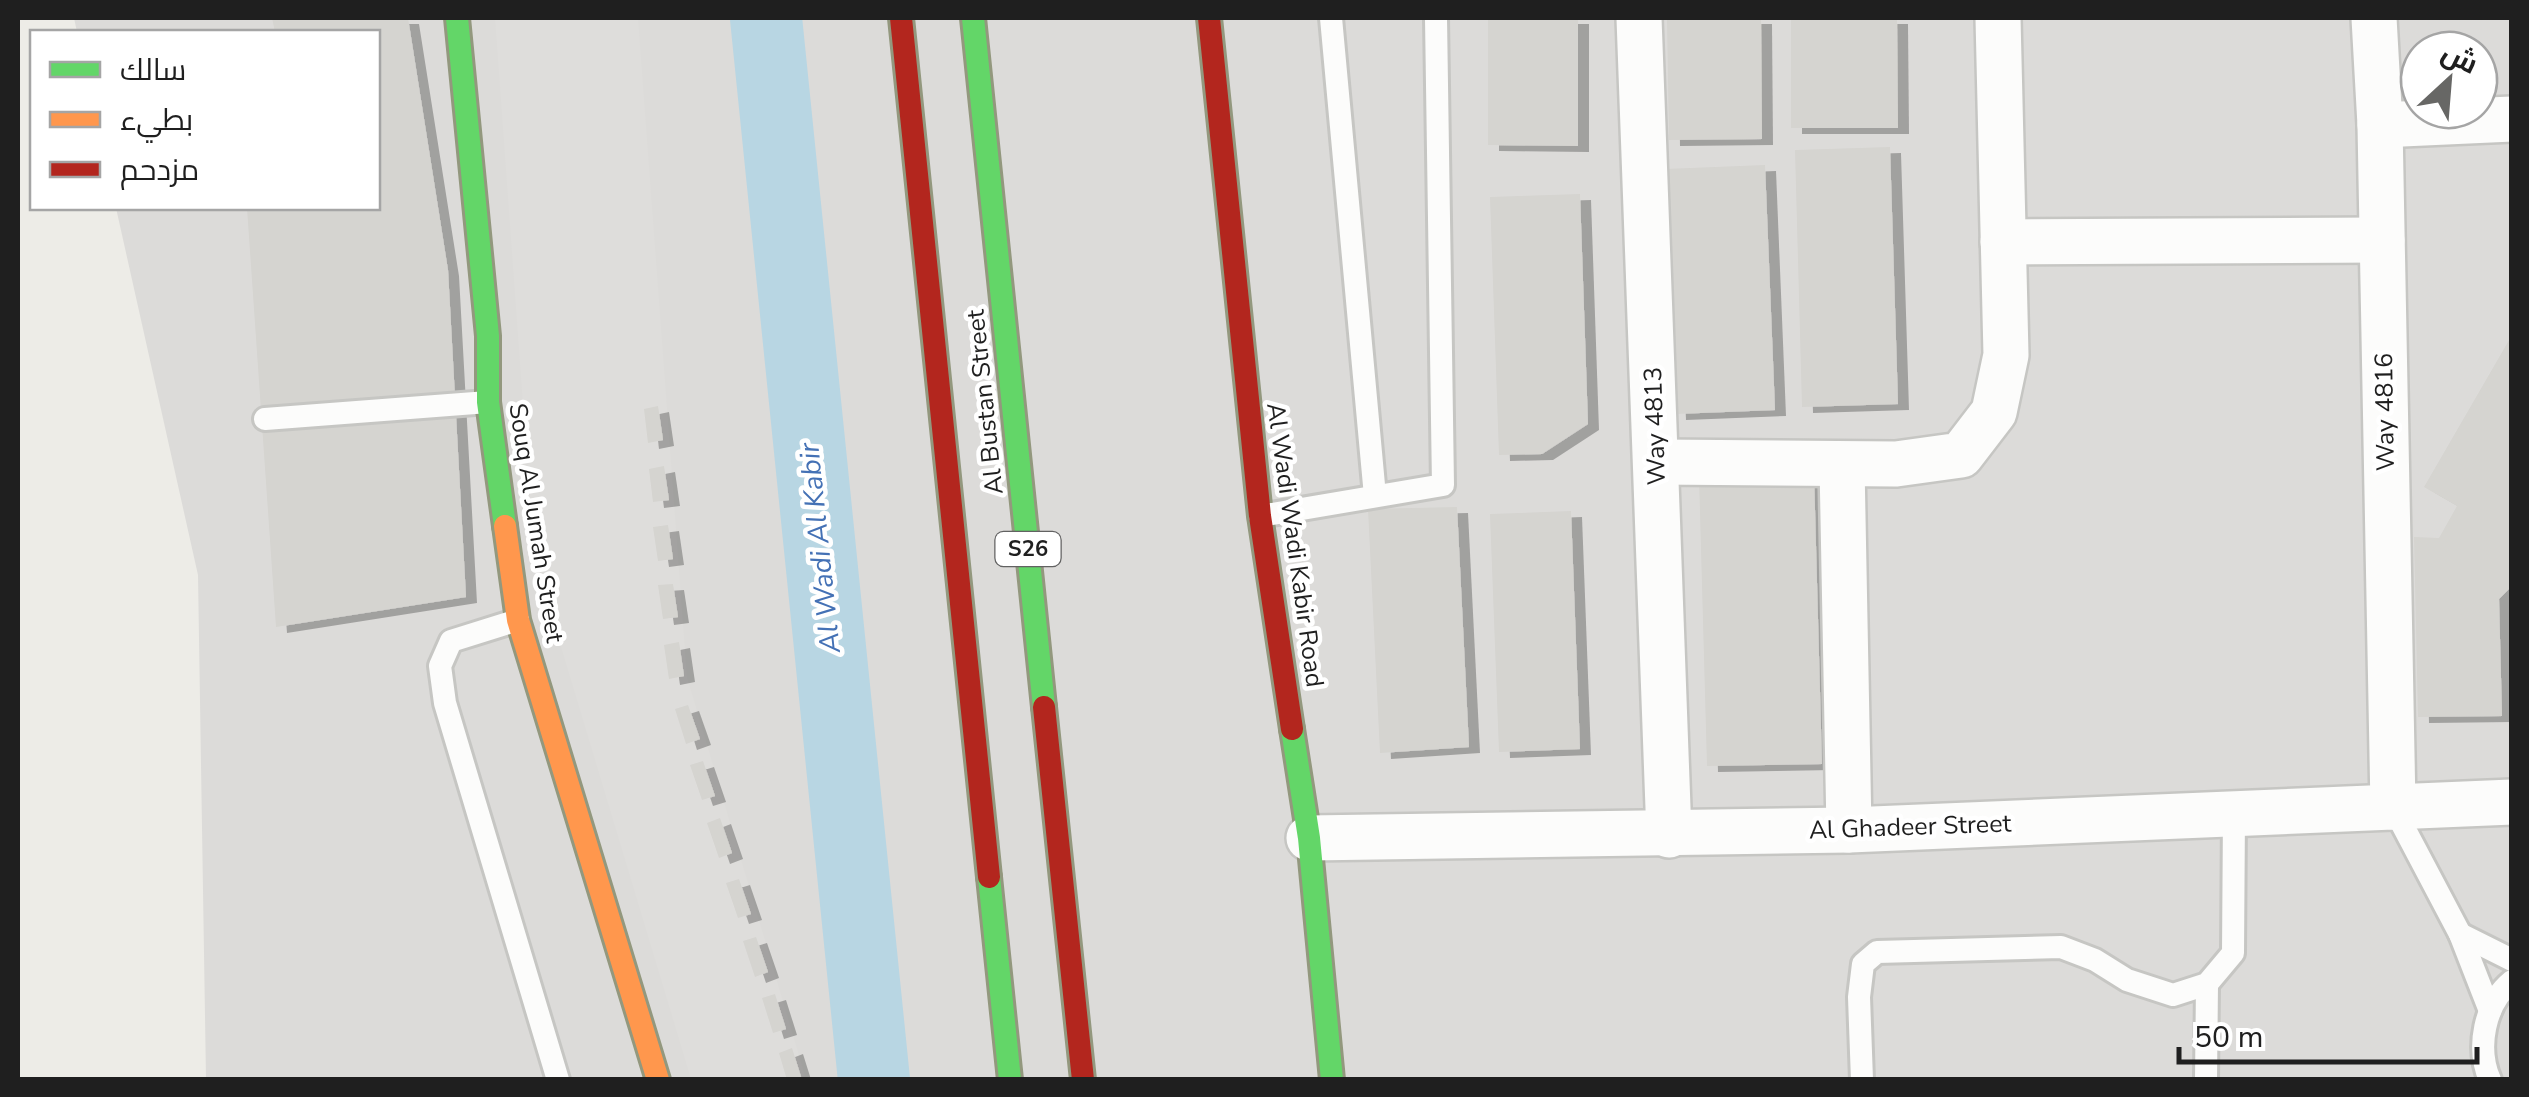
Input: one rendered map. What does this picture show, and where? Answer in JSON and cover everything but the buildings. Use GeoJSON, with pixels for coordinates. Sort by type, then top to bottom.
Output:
{"type":"FeatureCollection","features":[{"type":"Feature","properties":{"kind":"street","name":"Souq Al Jumah Street"},"geometry":{"type":"LineString","coordinates":[[457,18],[488,336],[488,402],[518,620],[658,1080]]}},
{"type":"Feature","properties":{"kind":"street","name":"Al Bustan Street"},"geometry":{"type":"LineString","coordinates":[[901,18],[1010,1080]]}},
{"type":"Feature","properties":{"kind":"street","name":"Al Bustan Street"},"geometry":{"type":"LineString","coordinates":[[973,18],[1083,1080]]}},
{"type":"Feature","properties":{"kind":"street","name":"Al Wadi Wadi Kabir Road"},"geometry":{"type":"LineString","coordinates":[[1209,18],[1260,516],[1309,838],[1332,1080]]}},
{"type":"Feature","properties":{"kind":"street","name":"Way 4813"},"geometry":{"type":"LineString","coordinates":[[1639,18],[1669,835]]}},
{"type":"Feature","properties":{"kind":"street"},"geometry":{"type":"LineString","coordinates":[[1657,462],[1896,464],[1960,455],[1994,412],[2006,355],[1998,18]]}},
{"type":"Feature","properties":{"kind":"street","name":"Way 4816"},"geometry":{"type":"LineString","coordinates":[[2374,18],[2380,124],[2392,807]]}},
{"type":"Feature","properties":{"kind":"street"},"geometry":{"type":"LineString","coordinates":[[2380,124],[2512,118]]}},
{"type":"Feature","properties":{"kind":"street"},"geometry":{"type":"LineString","coordinates":[[2003,242],[2382,240]]}},
{"type":"Feature","properties":{"kind":"street"},"geometry":{"type":"LineString","coordinates":[[1842,464],[1849,830]]}},
{"type":"Feature","properties":{"kind":"street","name":"Al Ghadeer Street"},"geometry":{"type":"LineString","coordinates":[[1309,838],[1849,830],[2512,802]]}},
{"type":"Feature","properties":{"kind":"lane"},"geometry":{"type":"LineString","coordinates":[[1331,18],[1375,496]]}},
{"type":"Feature","properties":{"kind":"lane"},"geometry":{"type":"LineString","coordinates":[[1260,516],[1443,485],[1436,18]]}},
{"type":"Feature","properties":{"kind":"lane"},"geometry":{"type":"LineString","coordinates":[[265,418],[488,402]]}},
{"type":"Feature","properties":{"kind":"lane"},"geometry":{"type":"LineString","coordinates":[[518,620],[451,641],[440,666],[445,703],[558,1080]]}},
{"type":"Feature","properties":{"kind":"lane"},"geometry":{"type":"LineString","coordinates":[[2392,807],[2460,934],[2490,1011]]}},
{"type":"Feature","properties":{"kind":"lane"},"geometry":{"type":"LineString","coordinates":[[1862,1080],[1863,964],[1877,952],[2061,947],[2095,960],[2127,980],[2172,994],[2207,984],[2233,953],[2234,814]]}},
{"type":"Feature","properties":{"kind":"lane"},"geometry":{"type":"LineString","coordinates":[[2460,934],[2512,960]]}},
{"type":"Feature","properties":{"kind":"lane"},"geometry":{"type":"LineString","coordinates":[[2485,1076],[2482,1038],[2490,1011],[2512,981]]}},
{"type":"Feature","properties":{"kind":"lane"},"geometry":{"type":"LineString","coordinates":[[2206,1080],[2207,984]]}},
{"type":"Feature","properties":{"kind":"shaded area"},"geometry":{"type":"Polygon","coordinates":[[[74,18],[2511,18],[2511,1079],[206,1079],[198,575],[116,210],[380,210],[380,30],[77,30],[74,18]]]}},
{"type":"Feature","properties":{"kind":"shaded area"},"geometry":{"type":"Polygon","coordinates":[[[495,18],[638,18],[687,677],[806,1079],[691,1079],[534,557],[495,18]]]}},
{"type":"Feature","properties":{"kind":"waterway","name":"Al Wadi Al Kabir"},"geometry":{"type":"LineString","coordinates":[[766,18],[874,1080]]}},
{"type":"Feature","properties":{"kind":"traffic: fast"},"geometry":{"type":"LineString","coordinates":[[457,18],[488,336],[488,402],[505,526]]}},
{"type":"Feature","properties":{"kind":"traffic: fast"},"geometry":{"type":"LineString","coordinates":[[973,18],[1044,707]]}},
{"type":"Feature","properties":{"kind":"traffic: fast"},"geometry":{"type":"LineString","coordinates":[[1292,729],[1309,838],[1332,1080]]}},
{"type":"Feature","properties":{"kind":"traffic: fast"},"geometry":{"type":"LineString","coordinates":[[989,877],[1010,1080]]}},
{"type":"Feature","properties":{"kind":"traffic: slow"},"geometry":{"type":"LineString","coordinates":[[505,526],[518,620],[658,1080]]}},
{"type":"Feature","properties":{"kind":"traffic: jam"},"geometry":{"type":"LineString","coordinates":[[901,18],[989,877]]}},
{"type":"Feature","properties":{"kind":"traffic: jam"},"geometry":{"type":"LineString","coordinates":[[1209,18],[1260,516],[1292,729]]}},
{"type":"Feature","properties":{"kind":"traffic: jam"},"geometry":{"type":"LineString","coordinates":[[1044,707],[1083,1080]]}}]}
